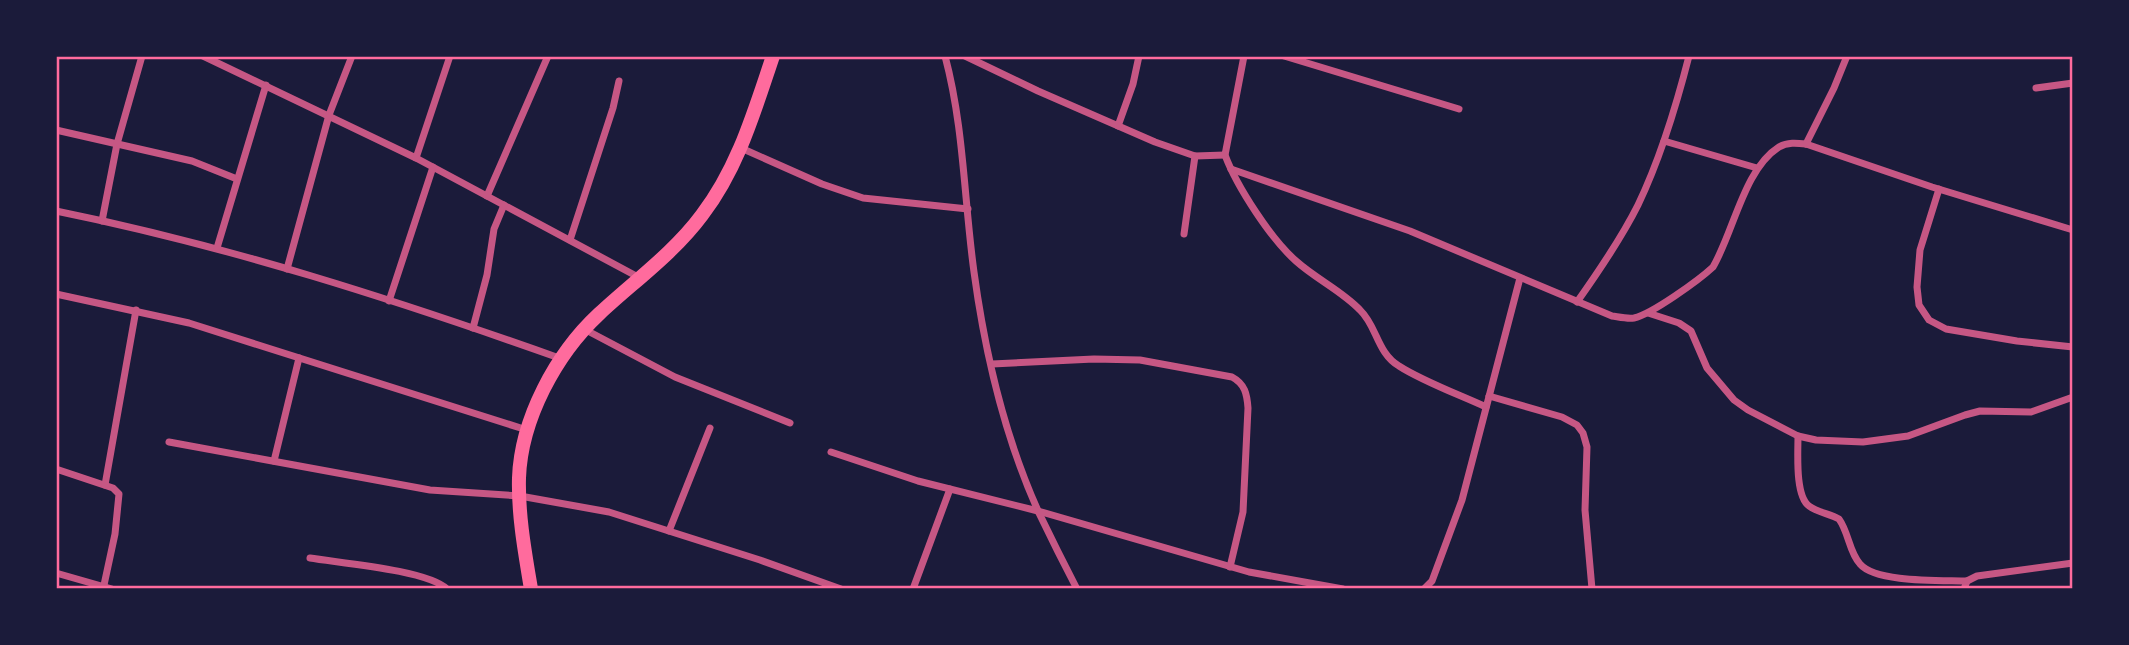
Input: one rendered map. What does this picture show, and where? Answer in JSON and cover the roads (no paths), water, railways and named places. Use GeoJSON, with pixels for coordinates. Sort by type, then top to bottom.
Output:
{"type":"FeatureCollection","features":[{"type":"Feature","properties":{"kind":"main road"},"geometry":{"type":"LineString","coordinates":[[531,589],[520,496],[521,459],[527,430],[545,388],[583,329],[658,264],[700,218],[716,195],[741,148],[773,56]]}},
{"type":"Feature","properties":{"kind":"street"},"geometry":{"type":"LineString","coordinates":[[102,220],[117,144],[142,56]]}},
{"type":"Feature","properties":{"kind":"street"},"geometry":{"type":"LineString","coordinates":[[203,56],[416,158],[641,278]]}},
{"type":"Feature","properties":{"kind":"street"},"geometry":{"type":"LineString","coordinates":[[287,269],[329,115],[352,56]]}},
{"type":"Feature","properties":{"kind":"street"},"geometry":{"type":"LineString","coordinates":[[416,158],[450,56]]}},
{"type":"Feature","properties":{"kind":"street"},"geometry":{"type":"LineString","coordinates":[[487,196],[548,56]]}},
{"type":"Feature","properties":{"kind":"street"},"geometry":{"type":"LineString","coordinates":[[945,56],[963,151],[974,272],[992,365],[1007,425],[1038,511],[1077,589]]}},
{"type":"Feature","properties":{"kind":"street"},"geometry":{"type":"LineString","coordinates":[[965,56],[1118,126],[1195,156],[1225,155]]}},
{"type":"Feature","properties":{"kind":"street"},"geometry":{"type":"LineString","coordinates":[[1118,126],[1133,84],[1139,56]]}},
{"type":"Feature","properties":{"kind":"street"},"geometry":{"type":"LineString","coordinates":[[1244,56],[1225,155],[1231,169],[1282,247],[1360,310],[1386,355],[1399,366],[1486,407]]}},
{"type":"Feature","properties":{"kind":"street"},"geometry":{"type":"LineString","coordinates":[[1284,56],[1460,109]]}},
{"type":"Feature","properties":{"kind":"street"},"geometry":{"type":"LineString","coordinates":[[1577,302],[1608,257],[1638,205],[1672,122],[1689,56]]}},
{"type":"Feature","properties":{"kind":"street"},"geometry":{"type":"LineString","coordinates":[[1806,144],[1847,56]]}},
{"type":"Feature","properties":{"kind":"street"},"geometry":{"type":"LineString","coordinates":[[570,240],[613,108],[619,81]]}},
{"type":"Feature","properties":{"kind":"street"},"geometry":{"type":"LineString","coordinates":[[2036,88],[2073,83]]}},
{"type":"Feature","properties":{"kind":"street"},"geometry":{"type":"LineString","coordinates":[[217,248],[266,85]]}},
{"type":"Feature","properties":{"kind":"street"},"geometry":{"type":"LineString","coordinates":[[56,130],[192,161],[237,179]]}},
{"type":"Feature","properties":{"kind":"street"},"geometry":{"type":"LineString","coordinates":[[1664,141],[1757,168]]}},
{"type":"Feature","properties":{"kind":"street"},"geometry":{"type":"LineString","coordinates":[[1231,169],[1410,231],[1612,316],[1633,318],[1647,313],[1713,267],[1757,168],[1780,146],[1794,143],[1806,144],[1938,189],[2073,230]]}},
{"type":"Feature","properties":{"kind":"street"},"geometry":{"type":"LineString","coordinates":[[741,148],[822,184],[863,198],[968,209]]}},
{"type":"Feature","properties":{"kind":"street"},"geometry":{"type":"LineString","coordinates":[[1184,234],[1195,156]]}},
{"type":"Feature","properties":{"kind":"street"},"geometry":{"type":"LineString","coordinates":[[389,301],[433,167]]}},
{"type":"Feature","properties":{"kind":"street"},"geometry":{"type":"LineString","coordinates":[[1938,189],[1920,250],[1917,287],[1923,312],[1937,326],[1946,329],[2073,347]]}},
{"type":"Feature","properties":{"kind":"street"},"geometry":{"type":"LineString","coordinates":[[473,328],[487,275],[493,236],[504,205]]}},
{"type":"Feature","properties":{"kind":"street"},"geometry":{"type":"LineString","coordinates":[[56,211],[217,248],[563,359]]}},
{"type":"Feature","properties":{"kind":"street"},"geometry":{"type":"LineString","coordinates":[[1424,589],[1432,581],[1462,500],[1520,278]]}},
{"type":"Feature","properties":{"kind":"street"},"geometry":{"type":"LineString","coordinates":[[56,294],[189,323],[527,430]]}},
{"type":"Feature","properties":{"kind":"street"},"geometry":{"type":"LineString","coordinates":[[105,485],[136,310]]}},
{"type":"Feature","properties":{"kind":"street"},"geometry":{"type":"LineString","coordinates":[[1647,313],[1685,326],[1696,340],[1707,368],[1734,400],[1748,411],[1798,436],[1833,442],[1863,442],[1908,436],[1980,411],[2031,412],[2073,397]]}},
{"type":"Feature","properties":{"kind":"street"},"geometry":{"type":"LineString","coordinates":[[583,329],[676,377],[790,423]]}},
{"type":"Feature","properties":{"kind":"street"},"geometry":{"type":"LineString","coordinates":[[274,461],[299,358]]}},
{"type":"Feature","properties":{"kind":"street"},"geometry":{"type":"LineString","coordinates":[[992,365],[1094,359],[1140,360],[1232,377],[1240,382],[1247,392],[1248,408],[1243,512],[1230,567]]}},
{"type":"Feature","properties":{"kind":"street"},"geometry":{"type":"LineString","coordinates":[[1489,396],[1562,417],[1577,425],[1583,433],[1587,447],[1585,510],[1592,589]]}},
{"type":"Feature","properties":{"kind":"street"},"geometry":{"type":"LineString","coordinates":[[669,531],[710,428]]}},
{"type":"Feature","properties":{"kind":"street"},"geometry":{"type":"LineString","coordinates":[[1798,436],[1800,489],[1803,499],[1810,506],[1839,519],[1860,565],[1871,573],[1966,585],[1978,576],[2073,563]]}},
{"type":"Feature","properties":{"kind":"street"},"geometry":{"type":"LineString","coordinates":[[169,442],[430,489],[520,496],[609,512],[841,589]]}},
{"type":"Feature","properties":{"kind":"street"},"geometry":{"type":"LineString","coordinates":[[831,452],[918,481],[1038,511],[1230,567],[1295,582],[1343,589]]}},
{"type":"Feature","properties":{"kind":"street"},"geometry":{"type":"LineString","coordinates":[[56,469],[105,485],[116,490],[120,496],[108,587],[56,573]]}},
{"type":"Feature","properties":{"kind":"street"},"geometry":{"type":"LineString","coordinates":[[913,589],[950,489]]}},
{"type":"Feature","properties":{"kind":"street"},"geometry":{"type":"LineString","coordinates":[[310,558],[416,576],[438,582],[447,589]]}}]}
